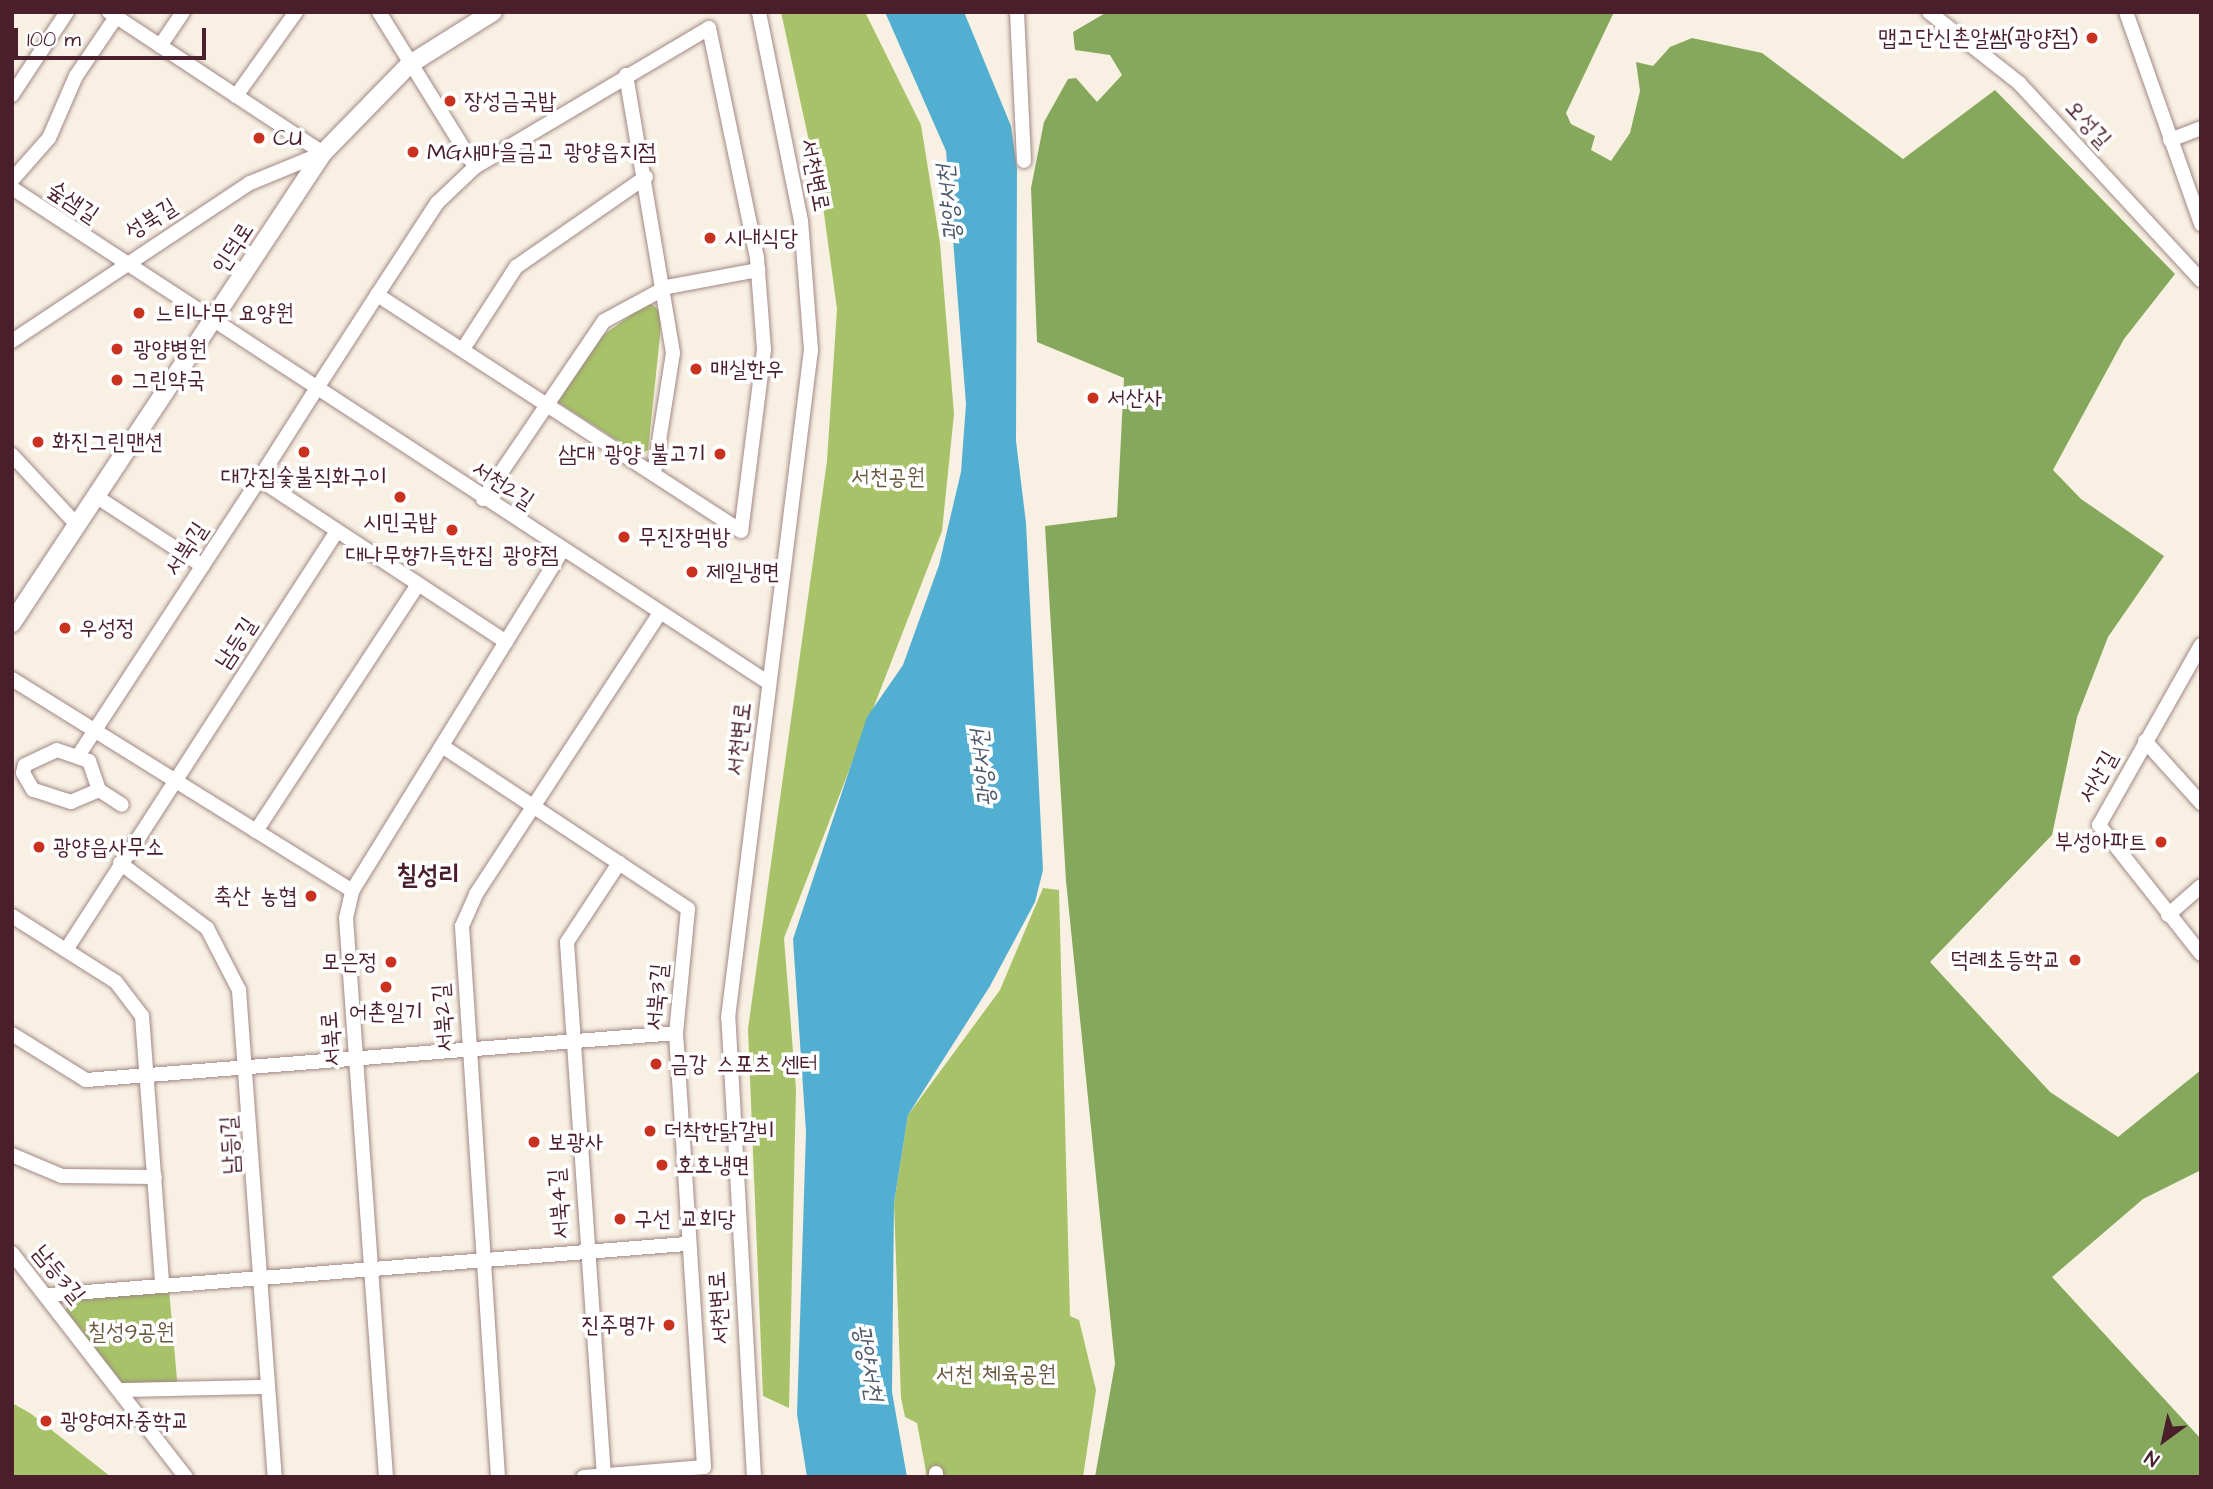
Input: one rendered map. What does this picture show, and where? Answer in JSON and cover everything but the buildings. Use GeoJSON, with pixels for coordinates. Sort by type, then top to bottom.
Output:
{"type":"FeatureCollection","features":[{"type":"Feature","properties":{"kind":"main road","name":"인덕로"},"geometry":{"type":"LineString","coordinates":[[12,623],[213,325],[323,153],[410,64],[493,12]]}},
{"type":"Feature","properties":{"kind":"street"},"geometry":{"type":"LineString","coordinates":[[12,95],[67,12]]}},
{"type":"Feature","properties":{"kind":"street"},"geometry":{"type":"LineString","coordinates":[[160,46],[183,12]]}},
{"type":"Feature","properties":{"kind":"street"},"geometry":{"type":"LineString","coordinates":[[236,96],[296,12]]}},
{"type":"Feature","properties":{"kind":"street"},"geometry":{"type":"LineString","coordinates":[[379,12],[475,167]]}},
{"type":"Feature","properties":{"kind":"street","name":"서천변로"},"geometry":{"type":"LineString","coordinates":[[754,1477],[727,1040],[811,350],[810,297],[759,12]]}},
{"type":"Feature","properties":{"kind":"street"},"geometry":{"type":"LineString","coordinates":[[1017,12],[1024,160]]}},
{"type":"Feature","properties":{"kind":"street","name":"오성길"},"geometry":{"type":"LineString","coordinates":[[1929,12],[2019,83],[2201,280]]}},
{"type":"Feature","properties":{"kind":"street"},"geometry":{"type":"LineString","coordinates":[[2126,12],[2201,224]]}},
{"type":"Feature","properties":{"kind":"street"},"geometry":{"type":"LineString","coordinates":[[12,180],[49,138],[76,76],[112,15],[323,153]]}},
{"type":"Feature","properties":{"kind":"street","name":"서북1길"},"geometry":{"type":"LineString","coordinates":[[80,753],[437,203],[475,167],[709,28],[758,270]]}},
{"type":"Feature","properties":{"kind":"street"},"geometry":{"type":"LineString","coordinates":[[626,75],[667,287],[673,352],[654,473]]}},
{"type":"Feature","properties":{"kind":"street"},"geometry":{"type":"LineString","coordinates":[[2170,140],[2201,128]]}},
{"type":"Feature","properties":{"kind":"street","name":"성북길"},"geometry":{"type":"LineString","coordinates":[[12,341],[123,264],[250,183],[323,153]]}},
{"type":"Feature","properties":{"kind":"street"},"geometry":{"type":"LineString","coordinates":[[463,349],[516,267],[646,177]]}},
{"type":"Feature","properties":{"kind":"street","name":"숲샘길"},"geometry":{"type":"LineString","coordinates":[[12,188],[213,325]]}},
{"type":"Feature","properties":{"kind":"street"},"geometry":{"type":"LineString","coordinates":[[377,295],[463,349],[546,404],[654,473],[741,531],[764,350],[758,270],[667,287],[604,321],[546,404],[484,499]]}},
{"type":"Feature","properties":{"kind":"street","name":"서천2길"},"geometry":{"type":"LineString","coordinates":[[213,325],[769,683]]}},
{"type":"Feature","properties":{"kind":"street"},"geometry":{"type":"LineString","coordinates":[[12,455],[78,526]]}},
{"type":"Feature","properties":{"kind":"street"},"geometry":{"type":"LineString","coordinates":[[259,479],[506,642]]}},
{"type":"Feature","properties":{"kind":"street"},"geometry":{"type":"LineString","coordinates":[[97,498],[202,566]]}},
{"type":"Feature","properties":{"kind":"street","name":"남등길"},"geometry":{"type":"LineString","coordinates":[[66,950],[337,531]]}},
{"type":"Feature","properties":{"kind":"street","name":"서북로"},"geometry":{"type":"LineString","coordinates":[[386,1477],[369,1271],[346,918],[352,891],[563,550]]}},
{"type":"Feature","properties":{"kind":"street"},"geometry":{"type":"LineString","coordinates":[[256,831],[418,584]]}},
{"type":"Feature","properties":{"kind":"street","name":"서북2길"},"geometry":{"type":"LineString","coordinates":[[498,1477],[468,1050],[464,914],[660,613]]}},
{"type":"Feature","properties":{"kind":"street","name":"서산길"},"geometry":{"type":"LineString","coordinates":[[2201,645],[2099,825],[2201,954]]}},
{"type":"Feature","properties":{"kind":"street"},"geometry":{"type":"LineString","coordinates":[[12,679],[352,891]]}},
{"type":"Feature","properties":{"kind":"street"},"geometry":{"type":"LineString","coordinates":[[2145,741],[2201,803]]}},
{"type":"Feature","properties":{"kind":"street","name":"서북3길"},"geometry":{"type":"LineString","coordinates":[[442,746],[688,909],[676,1033],[685,1244],[704,1467],[603,1476]]}},
{"type":"Feature","properties":{"kind":"street"},"geometry":{"type":"LineString","coordinates":[[57,750],[80,753],[98,773],[99,790],[71,802],[44,795],[25,780],[33,757],[57,750]]}},
{"type":"Feature","properties":{"kind":"street"},"geometry":{"type":"LineString","coordinates":[[99,790],[122,805]]}},
{"type":"Feature","properties":{"kind":"street","name":"남등1길"},"geometry":{"type":"LineString","coordinates":[[120,863],[188,910],[230,964],[249,1067],[265,1387],[275,1477]]}},
{"type":"Feature","properties":{"kind":"street","name":"서북4길"},"geometry":{"type":"LineString","coordinates":[[603,1476],[585,1254],[567,942],[619,863]]}},
{"type":"Feature","properties":{"kind":"street"},"geometry":{"type":"LineString","coordinates":[[2168,915],[2201,886]]}},
{"type":"Feature","properties":{"kind":"street"},"geometry":{"type":"LineString","coordinates":[[12,916],[134,998],[149,1078],[162,1283]]}},
{"type":"Feature","properties":{"kind":"street"},"geometry":{"type":"LineString","coordinates":[[12,1034],[86,1080],[149,1078],[249,1067],[676,1033]]}},
{"type":"Feature","properties":{"kind":"street"},"geometry":{"type":"LineString","coordinates":[[12,1155],[62,1176],[155,1177]]}},
{"type":"Feature","properties":{"kind":"street"},"geometry":{"type":"LineString","coordinates":[[49,1295],[162,1283],[369,1271],[685,1244]]}},
{"type":"Feature","properties":{"kind":"street","name":"남등3길"},"geometry":{"type":"LineString","coordinates":[[12,1253],[49,1295],[186,1477]]}},
{"type":"Feature","properties":{"kind":"street"},"geometry":{"type":"LineString","coordinates":[[120,1390],[265,1387]]}},
{"type":"Feature","properties":{"kind":"street"},"geometry":{"type":"LineString","coordinates":[[583,1477],[603,1476]]}},
{"type":"Feature","properties":{"kind":"green space","name":"서천공원"},"geometry":{"type":"Polygon","coordinates":[[[781,12],[865,12],[921,125],[940,243],[954,414],[942,531],[784,938],[796,1089],[789,1408],[763,1396],[748,1029],[827,461],[837,309],[823,206],[781,12]]]}},
{"type":"Feature","properties":{"kind":"green space"},"geometry":{"type":"Polygon","coordinates":[[[1107,12],[1614,12],[1566,113],[1571,124],[1595,136],[1591,150],[1611,161],[1630,133],[1640,91],[1636,62],[1653,66],[1670,47],[1692,38],[1762,53],[1903,159],[1995,90],[2175,274],[2124,339],[2053,470],[2081,499],[2164,556],[2108,637],[2077,717],[2052,835],[1930,962],[2050,1092],[2118,1137],[2201,1070],[2201,1170],[2143,1199],[2052,1277],[2201,1439],[2201,1477],[1095,1477],[1115,1364],[1066,881],[1045,526],[1117,517],[1124,378],[1037,342],[1031,188],[1044,122],[1068,79],[1076,78],[1097,102],[1122,75],[1110,55],[1075,50],[1073,32],[1107,12]]]}},
{"type":"Feature","properties":{"kind":"green space"},"geometry":{"type":"Polygon","coordinates":[[[649,302],[661,312],[660,336],[648,450],[640,455],[556,401],[602,336],[649,302]]]}},
{"type":"Feature","properties":{"kind":"green space","name":"서천 체육공원"},"geometry":{"type":"Polygon","coordinates":[[[1043,888],[1059,890],[1070,1316],[1079,1320],[1096,1390],[1083,1477],[927,1477],[917,1423],[905,1417],[901,1398],[894,1203],[908,1115],[1000,990],[1043,888]]]}},
{"type":"Feature","properties":{"kind":"green space","name":"칠성9공원"},"geometry":{"type":"Polygon","coordinates":[[[169,1289],[178,1391],[125,1392],[64,1315],[71,1295],[169,1289]]]}},
{"type":"Feature","properties":{"kind":"green space"},"geometry":{"type":"Polygon","coordinates":[[[12,1403],[30,1413],[111,1477],[12,1477],[12,1403]]]}},
{"type":"Feature","properties":{"kind":"water","name":"광양서천"},"geometry":{"type":"Polygon","coordinates":[[[885,12],[964,12],[1011,126],[1017,168],[1016,441],[1026,523],[1043,870],[1035,902],[990,986],[908,1115],[894,1203],[892,1392],[907,1477],[807,1477],[797,1414],[806,1132],[793,939],[867,717],[903,665],[939,565],[961,472],[966,404],[946,151],[885,12]]]}},
{"type":"Feature","properties":{"kind":"place","name":"맵고단신촌알쌈(광양점)"},"geometry":{"type":"Point","coordinates":[2092,38]}},
{"type":"Feature","properties":{"kind":"place","name":"장성금국밥"},"geometry":{"type":"Point","coordinates":[450,101]}},
{"type":"Feature","properties":{"kind":"place","name":"CU"},"geometry":{"type":"Point","coordinates":[259,138]}},
{"type":"Feature","properties":{"kind":"place","name":"MG새마을금고 광양읍지점"},"geometry":{"type":"Point","coordinates":[413,152]}},
{"type":"Feature","properties":{"kind":"place","name":"시내식당"},"geometry":{"type":"Point","coordinates":[710,238]}},
{"type":"Feature","properties":{"kind":"place","name":"느티나무 요양원"},"geometry":{"type":"Point","coordinates":[139,313]}},
{"type":"Feature","properties":{"kind":"place","name":"광양병원"},"geometry":{"type":"Point","coordinates":[117,349]}},
{"type":"Feature","properties":{"kind":"place","name":"매실한우"},"geometry":{"type":"Point","coordinates":[696,369]}},
{"type":"Feature","properties":{"kind":"place","name":"그린약국"},"geometry":{"type":"Point","coordinates":[117,380]}},
{"type":"Feature","properties":{"kind":"place","name":"서산사"},"geometry":{"type":"Point","coordinates":[1093,398]}},
{"type":"Feature","properties":{"kind":"place","name":"화진그린맨션"},"geometry":{"type":"Point","coordinates":[38,442]}},
{"type":"Feature","properties":{"kind":"place","name":"대갓집숯불직화구이"},"geometry":{"type":"Point","coordinates":[304,452]}},
{"type":"Feature","properties":{"kind":"place","name":"삼대 광양 불고기"},"geometry":{"type":"Point","coordinates":[720,454]}},
{"type":"Feature","properties":{"kind":"place","name":"시민국밥"},"geometry":{"type":"Point","coordinates":[400,497]}},
{"type":"Feature","properties":{"kind":"place","name":"대나무향가득한집 광양점"},"geometry":{"type":"Point","coordinates":[452,530]}},
{"type":"Feature","properties":{"kind":"place","name":"무진장먹방"},"geometry":{"type":"Point","coordinates":[624,537]}},
{"type":"Feature","properties":{"kind":"place","name":"제일냉면"},"geometry":{"type":"Point","coordinates":[692,572]}},
{"type":"Feature","properties":{"kind":"place","name":"우성정"},"geometry":{"type":"Point","coordinates":[65,628]}},
{"type":"Feature","properties":{"kind":"place","name":"부성아파트"},"geometry":{"type":"Point","coordinates":[2161,842]}},
{"type":"Feature","properties":{"kind":"place","name":"광양읍사무소"},"geometry":{"type":"Point","coordinates":[39,847]}},
{"type":"Feature","properties":{"kind":"place","name":"축산 농협"},"geometry":{"type":"Point","coordinates":[311,896]}},
{"type":"Feature","properties":{"kind":"place","name":"덕례초등학교"},"geometry":{"type":"Point","coordinates":[2075,960]}},
{"type":"Feature","properties":{"kind":"place","name":"모은정"},"geometry":{"type":"Point","coordinates":[391,962]}},
{"type":"Feature","properties":{"kind":"place","name":"어촌일기"},"geometry":{"type":"Point","coordinates":[386,987]}},
{"type":"Feature","properties":{"kind":"place","name":"금강 스포츠 센터"},"geometry":{"type":"Point","coordinates":[656,1064]}},
{"type":"Feature","properties":{"kind":"place","name":"더착한닭갈비"},"geometry":{"type":"Point","coordinates":[650,1131]}},
{"type":"Feature","properties":{"kind":"place","name":"보광사"},"geometry":{"type":"Point","coordinates":[534,1142]}},
{"type":"Feature","properties":{"kind":"place","name":"호호냉면"},"geometry":{"type":"Point","coordinates":[662,1165]}},
{"type":"Feature","properties":{"kind":"place","name":"구선 교회당"},"geometry":{"type":"Point","coordinates":[620,1219]}},
{"type":"Feature","properties":{"kind":"place","name":"진주명가"},"geometry":{"type":"Point","coordinates":[669,1325]}},
{"type":"Feature","properties":{"kind":"place","name":"광양여자중학교"},"geometry":{"type":"Point","coordinates":[46,1421]}},
{"type":"Feature","properties":{"kind":"district","name":"칠성리"},"geometry":{"type":"Point","coordinates":[428,876]}}]}
